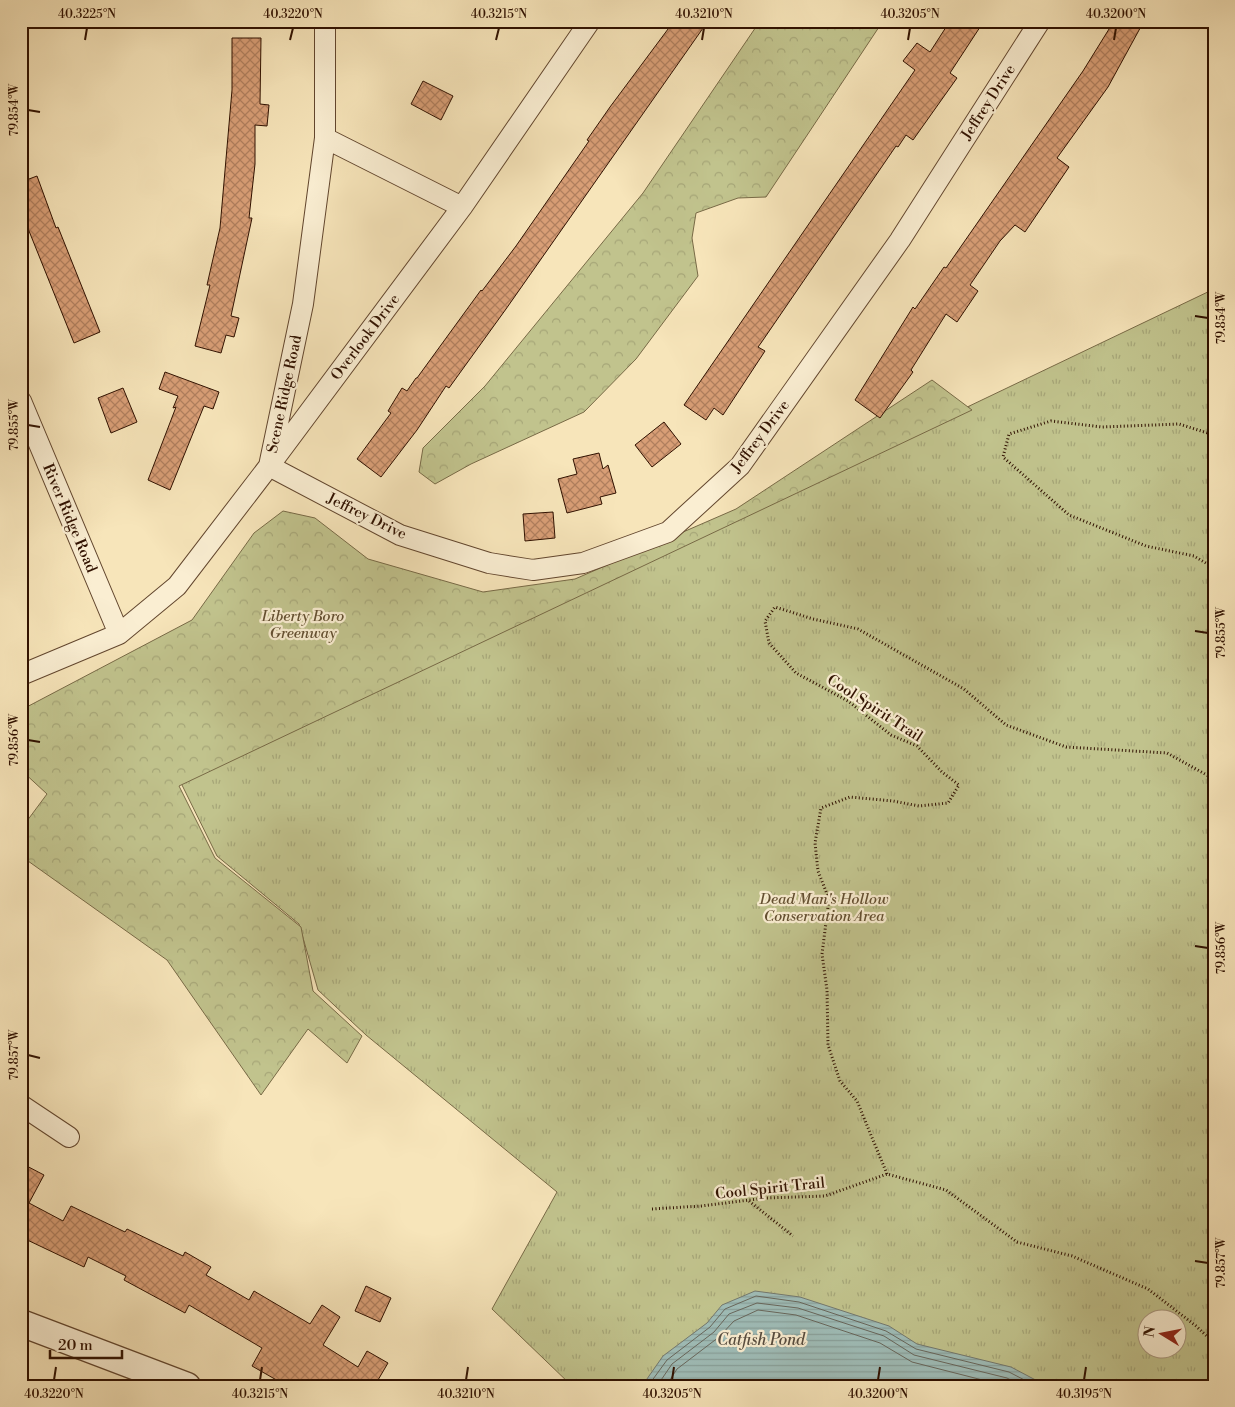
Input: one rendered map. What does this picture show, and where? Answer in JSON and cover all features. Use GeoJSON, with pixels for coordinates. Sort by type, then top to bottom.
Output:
{"type":"FeatureCollection","features":[{"type":"Feature","properties":{"kind":"street","name":"Scene Ridge Road"},"geometry":{"type":"LineString","coordinates":[[21,675],[119,634],[177,586],[269,466],[303,304],[325,138],[325,21]]}},
{"type":"Feature","properties":{"kind":"street","name":"Overlook Drive"},"geometry":{"type":"LineString","coordinates":[[269,466],[462,207],[590,21]]}},
{"type":"Feature","properties":{"kind":"street","name":"Jeffrey Drive"},"geometry":{"type":"LineString","coordinates":[[269,466],[400,535],[489,563],[533,570],[582,563],[668,532],[740,466],[900,240],[1040,21]]}},
{"type":"Feature","properties":{"kind":"street"},"geometry":{"type":"LineString","coordinates":[[325,138],[462,207]]}},
{"type":"Feature","properties":{"kind":"street","name":"River Ridge Road"},"geometry":{"type":"LineString","coordinates":[[21,401],[119,634]]}},
{"type":"Feature","properties":{"kind":"street"},"geometry":{"type":"LineString","coordinates":[[21,1105],[69,1137]]}},
{"type":"Feature","properties":{"kind":"street"},"geometry":{"type":"LineString","coordinates":[[21,1323],[187,1386]]}},
{"type":"Feature","properties":{"kind":"path"},"geometry":{"type":"LineString","coordinates":[[1214,435],[1179,424],[1102,427],[1050,421],[1009,434],[1003,457],[1068,515],[1146,546],[1194,556],[1214,568]]}},
{"type":"Feature","properties":{"kind":"path","name":"Cool Spirit Trail"},"geometry":{"type":"LineString","coordinates":[[652,1209],[701,1206],[748,1200],[825,1196],[887,1174],[857,1101],[840,1081],[828,1045],[827,990],[822,954],[829,899],[818,871],[815,842],[820,808],[850,797],[919,806],[948,803],[959,785],[942,772],[917,746],[891,735],[848,701],[796,673],[769,643],[765,621],[775,607],[813,619],[858,629],[964,689],[1006,725],[1066,747],[1167,753],[1214,779]]}},
{"type":"Feature","properties":{"kind":"path"},"geometry":{"type":"LineString","coordinates":[[887,1174],[946,1190],[1017,1242],[1072,1256],[1148,1289],[1196,1326],[1214,1343]]}},
{"type":"Feature","properties":{"kind":"path"},"geometry":{"type":"LineString","coordinates":[[748,1200],[793,1236]]}},
{"type":"Feature","properties":{"kind":"green space"},"geometry":{"type":"Polygon","coordinates":[[[760,21],[883,21],[766,197],[738,198],[696,213],[692,238],[698,276],[636,359],[584,412],[471,464],[435,484],[419,472],[423,448],[485,386],[643,193],[760,21]]]}},
{"type":"Feature","properties":{"kind":"green space","name":"Dead Man's Hollow Conservation Area"},"geometry":{"type":"Polygon","coordinates":[[[1214,289],[1214,1386],[572,1386],[492,1309],[557,1192],[366,1035],[318,990],[299,924],[217,856],[181,783],[1214,289]]]}},
{"type":"Feature","properties":{"kind":"green space","name":"Liberty Boro Greenway"},"geometry":{"type":"Polygon","coordinates":[[[932,380],[972,410],[179,786],[215,858],[301,927],[313,991],[362,1036],[347,1063],[308,1029],[261,1095],[167,960],[21,856],[21,829],[47,794],[21,770],[21,710],[192,620],[254,533],[283,511],[315,518],[368,559],[483,592],[575,579],[736,509],[932,380]]]}},
{"type":"Feature","properties":{"kind":"water","name":"Catfish Pond"},"geometry":{"type":"Polygon","coordinates":[[[755,1291],[800,1297],[889,1326],[917,1344],[1011,1367],[1047,1386],[642,1386],[663,1356],[707,1323],[722,1305],[755,1291]]]}},
{"type":"Feature","properties":{"kind":"building"},"geometry":{"type":"Polygon","coordinates":[[[674,21],[708,21],[506,309],[449,388],[446,386],[417,430],[381,477],[357,459],[391,413],[388,411],[402,388],[407,391],[481,290],[516,246],[589,141],[587,140],[610,107],[674,21]]]}},
{"type":"Feature","properties":{"kind":"building"},"geometry":{"type":"Polygon","coordinates":[[[950,21],[984,21],[950,73],[957,78],[913,140],[906,135],[898,147],[896,146],[758,347],[765,351],[723,415],[714,408],[706,420],[684,405],[915,70],[903,61],[917,43],[930,52],[950,21]]]}},
{"type":"Feature","properties":{"kind":"building"},"geometry":{"type":"Polygon","coordinates":[[[1114,21],[1144,21],[1108,87],[1057,158],[1069,167],[1025,232],[1015,225],[1000,241],[970,285],[978,291],[957,322],[946,314],[911,370],[913,372],[880,418],[855,400],[913,307],[915,309],[944,267],[946,268],[1083,71],[1114,21]]]}},
{"type":"Feature","properties":{"kind":"building"},"geometry":{"type":"Polygon","coordinates":[[[232,38],[261,38],[260,104],[269,105],[267,126],[255,125],[255,164],[249,218],[252,218],[231,316],[239,318],[234,337],[226,335],[221,353],[195,346],[210,285],[207,285],[220,228],[232,90],[232,38]]]}},
{"type":"Feature","properties":{"kind":"building"},"geometry":{"type":"Polygon","coordinates":[[[423,81],[453,96],[441,120],[411,104],[423,81]]]}},
{"type":"Feature","properties":{"kind":"building"},"geometry":{"type":"Polygon","coordinates":[[[37,176],[56,228],[58,227],[100,332],[74,343],[25,221],[21,222],[21,182],[37,176]]]}},
{"type":"Feature","properties":{"kind":"building"},"geometry":{"type":"Polygon","coordinates":[[[165,372],[219,392],[213,409],[204,406],[170,490],[148,480],[176,407],[173,408],[178,396],[159,389],[165,372]]]}},
{"type":"Feature","properties":{"kind":"building"},"geometry":{"type":"Polygon","coordinates":[[[123,388],[137,422],[111,433],[98,398],[123,388]]]}},
{"type":"Feature","properties":{"kind":"building"},"geometry":{"type":"Polygon","coordinates":[[[664,422],[681,444],[652,467],[635,445],[664,422]]]}},
{"type":"Feature","properties":{"kind":"building"},"geometry":{"type":"Polygon","coordinates":[[[599,453],[603,469],[608,465],[616,493],[600,497],[602,504],[567,513],[558,479],[577,474],[573,459],[599,453]]]}},
{"type":"Feature","properties":{"kind":"building"},"geometry":{"type":"Polygon","coordinates":[[[553,512],[555,538],[525,541],[523,514],[553,512]]]}},
{"type":"Feature","properties":{"kind":"building"},"geometry":{"type":"Polygon","coordinates":[[[21,1163],[44,1175],[29,1203],[63,1221],[71,1206],[125,1232],[127,1229],[183,1256],[185,1252],[211,1267],[206,1275],[249,1300],[254,1291],[310,1324],[322,1305],[340,1317],[323,1345],[358,1367],[367,1351],[388,1363],[378,1380],[388,1386],[287,1386],[252,1366],[262,1348],[189,1305],[185,1313],[124,1280],[126,1276],[88,1257],[84,1267],[21,1237],[21,1163]]]}},
{"type":"Feature","properties":{"kind":"building"},"geometry":{"type":"Polygon","coordinates":[[[366,1286],[391,1298],[380,1322],[355,1311],[366,1286]]]}}]}
